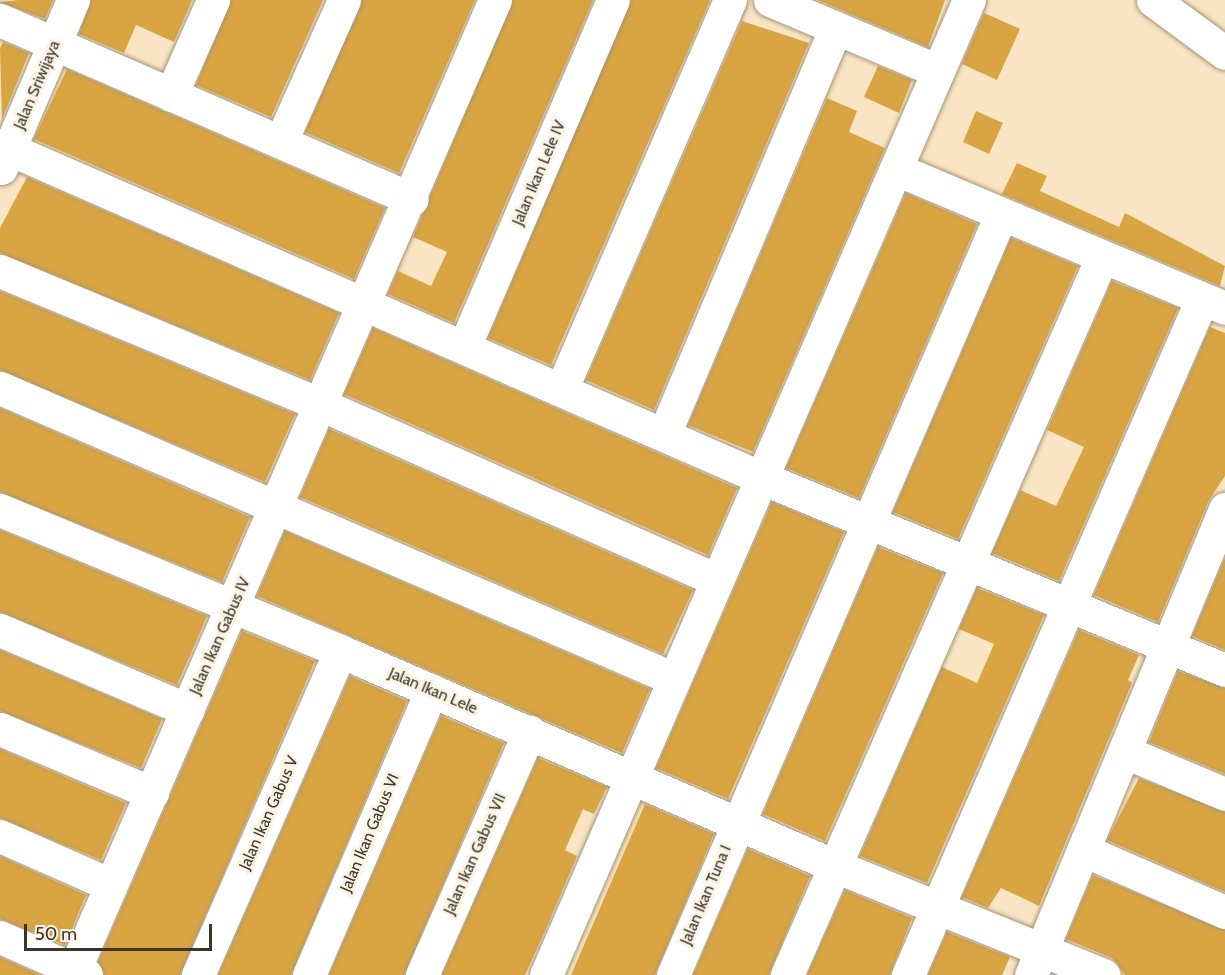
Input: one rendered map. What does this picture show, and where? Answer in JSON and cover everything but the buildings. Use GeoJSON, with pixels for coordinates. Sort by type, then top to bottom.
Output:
{"type":"FeatureCollection","features":[{"type":"Feature","properties":{"kind":"street","name":"Jalan Sriwijaya"},"geometry":{"type":"LineString","coordinates":[[3,155],[73,0]]}},
{"type":"Feature","properties":{"kind":"street"},"geometry":{"type":"LineString","coordinates":[[171,96],[213,0]]}},
{"type":"Feature","properties":{"kind":"street"},"geometry":{"type":"LineString","coordinates":[[281,141],[344,0]]}},
{"type":"Feature","properties":{"kind":"street","name":"Jalan Ikan Gabus IV"},"geometry":{"type":"LineString","coordinates":[[77,973],[111,885],[412,199],[495,0]]}},
{"type":"Feature","properties":{"kind":"street","name":"Jalan Ikan Lele IV"},"geometry":{"type":"LineString","coordinates":[[465,345],[613,0]]}},
{"type":"Feature","properties":{"kind":"street"},"geometry":{"type":"LineString","coordinates":[[562,388],[730,0]]}},
{"type":"Feature","properties":{"kind":"street"},"geometry":{"type":"LineString","coordinates":[[770,0],[938,71]]}},
{"type":"Feature","properties":{"kind":"street"},"geometry":{"type":"LineString","coordinates":[[546,975],[969,0]]}},
{"type":"Feature","properties":{"kind":"street"},"geometry":{"type":"LineString","coordinates":[[1154,0],[1225,53]]}},
{"type":"Feature","properties":{"kind":"street"},"geometry":{"type":"LineString","coordinates":[[0,20],[412,199]]}},
{"type":"Feature","properties":{"kind":"street"},"geometry":{"type":"LineString","coordinates":[[664,432],[836,28]]}},
{"type":"Feature","properties":{"kind":"street"},"geometry":{"type":"LineString","coordinates":[[3,155],[366,303],[664,432],[762,478],[868,519],[1073,604],[1225,670]]}},
{"type":"Feature","properties":{"kind":"street"},"geometry":{"type":"LineString","coordinates":[[896,170],[1213,303],[1073,604],[908,975]]}},
{"type":"Feature","properties":{"kind":"street","name":"Jalan Ikan Tuna I"},"geometry":{"type":"LineString","coordinates":[[673,975],[1001,215]]}},
{"type":"Feature","properties":{"kind":"street"},"geometry":{"type":"LineString","coordinates":[[787,975],[1102,257]]}},
{"type":"Feature","properties":{"kind":"street"},"geometry":{"type":"LineString","coordinates":[[0,271],[322,405],[717,580]]}},
{"type":"Feature","properties":{"kind":"street"},"geometry":{"type":"LineString","coordinates":[[0,388],[278,505],[674,679]]}},
{"type":"Feature","properties":{"kind":"street"},"geometry":{"type":"LineString","coordinates":[[1037,961],[1170,645],[1218,543],[1225,509]]}},
{"type":"Feature","properties":{"kind":"street","name":"Jalan Ikan Lele"},"geometry":{"type":"LineString","coordinates":[[0,510],[432,690],[632,778],[739,819],[835,867],[939,905],[1037,961],[1104,975]]}},
{"type":"Feature","properties":{"kind":"street"},"geometry":{"type":"LineString","coordinates":[[0,630],[188,710]]}},
{"type":"Feature","properties":{"kind":"street","name":"Jalan Ikan Gabus V"},"geometry":{"type":"LineString","coordinates":[[198,975],[340,651]]}},
{"type":"Feature","properties":{"kind":"street","name":"Jalan Ikan Gabus VI"},"geometry":{"type":"LineString","coordinates":[[309,975],[432,690]]}},
{"type":"Feature","properties":{"kind":"street"},"geometry":{"type":"LineString","coordinates":[[0,729],[152,793]]}},
{"type":"Feature","properties":{"kind":"street","name":"Jalan Ikan Gabus VII"},"geometry":{"type":"LineString","coordinates":[[422,975],[529,732]]}},
{"type":"Feature","properties":{"kind":"street"},"geometry":{"type":"LineString","coordinates":[[1125,752],[1225,794]]}},
{"type":"Feature","properties":{"kind":"street"},"geometry":{"type":"LineString","coordinates":[[0,836],[111,885]]}},
{"type":"Feature","properties":{"kind":"street"},"geometry":{"type":"LineString","coordinates":[[1083,850],[1225,912]]}},
{"type":"Feature","properties":{"kind":"street"},"geometry":{"type":"LineString","coordinates":[[0,937],[77,973]]}}]}
